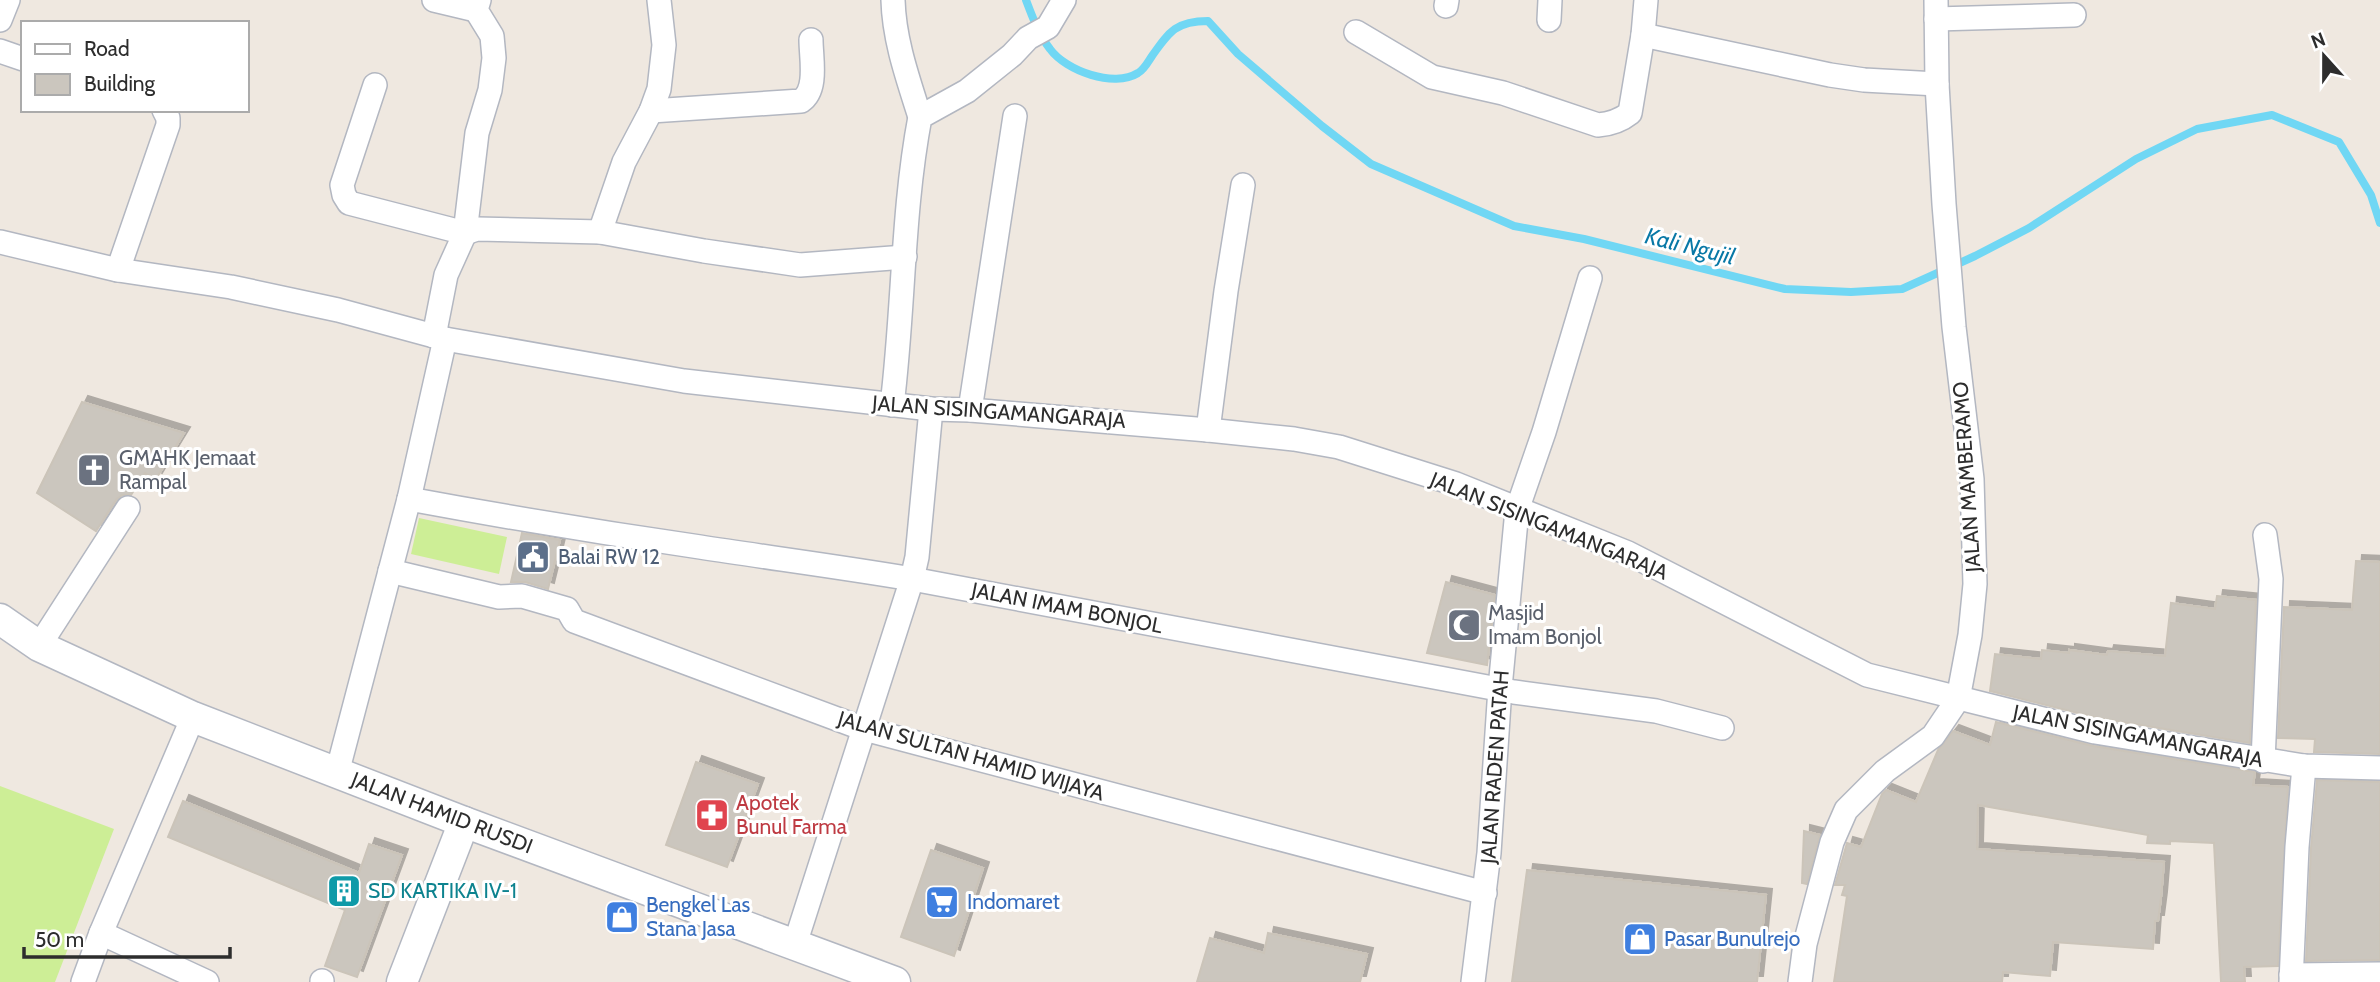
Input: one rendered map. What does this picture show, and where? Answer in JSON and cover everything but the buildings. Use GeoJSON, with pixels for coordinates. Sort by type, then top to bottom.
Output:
{"type":"FeatureCollection","features":[{"type":"Feature","properties":{"kind":"street"},"geometry":{"type":"LineString","coordinates":[[0,20],[8,0]]}},
{"type":"Feature","properties":{"kind":"street"},"geometry":{"type":"LineString","coordinates":[[337,773],[409,499],[439,337],[446,275],[465,233],[477,133],[490,90],[494,58],[492,36],[478,5],[434,0]]}},
{"type":"Feature","properties":{"kind":"street"},"geometry":{"type":"LineString","coordinates":[[600,232],[624,162],[651,111],[659,89],[664,45],[659,0]]}},
{"type":"Feature","properties":{"kind":"street"},"geometry":{"type":"LineString","coordinates":[[891,405],[899,348],[901,280],[913,156],[920,117],[905,70],[893,0]]}},
{"type":"Feature","properties":{"kind":"street"},"geometry":{"type":"LineString","coordinates":[[920,117],[967,91],[1012,55],[1038,32],[1065,0]]}},
{"type":"Feature","properties":{"kind":"street"},"geometry":{"type":"LineString","coordinates":[[1356,32],[1432,77],[1503,93],[1598,125],[1620,121],[1630,113],[1646,0]]}},
{"type":"Feature","properties":{"kind":"street"},"geometry":{"type":"LineString","coordinates":[[1936,10],[2074,15]]}},
{"type":"Feature","properties":{"kind":"street","name":"JALAN MAMBERAMO"},"geometry":{"type":"LineString","coordinates":[[1800,982],[1805,944],[1832,842],[1846,810],[1885,771],[1933,736],[1958,699],[1970,635],[1975,584],[1972,478],[1954,327],[1944,204],[1936,10]]}},
{"type":"Feature","properties":{"kind":"street"},"geometry":{"type":"LineString","coordinates":[[1643,35],[1830,75],[1864,80],[1937,84]]}},
{"type":"Feature","properties":{"kind":"street"},"geometry":{"type":"LineString","coordinates":[[651,111],[801,101],[808,96],[811,87],[811,40]]}},
{"type":"Feature","properties":{"kind":"street"},"geometry":{"type":"LineString","coordinates":[[0,51],[21,59]]}},
{"type":"Feature","properties":{"kind":"street"},"geometry":{"type":"LineString","coordinates":[[375,85],[342,185],[349,202],[465,233],[477,229],[600,232],[800,265],[905,257]]}},
{"type":"Feature","properties":{"kind":"street"},"geometry":{"type":"LineString","coordinates":[[118,270],[168,125],[165,112]]}},
{"type":"Feature","properties":{"kind":"street"},"geometry":{"type":"LineString","coordinates":[[970,410],[1015,116]]}},
{"type":"Feature","properties":{"kind":"street"},"geometry":{"type":"LineString","coordinates":[[1209,430],[1226,291],[1243,185]]}},
{"type":"Feature","properties":{"kind":"street","name":"JALAN SISINGAMANGARAJA"},"geometry":{"type":"LineString","coordinates":[[0,242],[118,270],[231,287],[338,310],[439,337],[684,381],[931,409],[1209,430],[1339,447],[1457,484],[1628,554],[1867,675],[2095,732],[2263,761],[2304,766],[2380,768]]}},
{"type":"Feature","properties":{"kind":"street","name":"JALAN RADEN PATAH"},"geometry":{"type":"LineString","coordinates":[[1473,982],[1485,893],[1500,688],[1517,510],[1544,432],[1590,278]]}},
{"type":"Feature","properties":{"kind":"street"},"geometry":{"type":"LineString","coordinates":[[795,944],[912,579],[917,557],[931,409]]}},
{"type":"Feature","properties":{"kind":"street","name":"JALAN IMAM BONJOL"},"geometry":{"type":"LineString","coordinates":[[409,499],[530,521],[912,579],[1500,688],[1656,711],[1721,728]]}},
{"type":"Feature","properties":{"kind":"street"},"geometry":{"type":"LineString","coordinates":[[39,646],[128,508]]}},
{"type":"Feature","properties":{"kind":"street"},"geometry":{"type":"LineString","coordinates":[[2263,761],[2271,579],[2265,535]]}},
{"type":"Feature","properties":{"kind":"street","name":"JALAN SULTAN HAMID WIJAYA"},"geometry":{"type":"LineString","coordinates":[[390,571],[499,597],[522,596],[567,609],[575,621],[864,729],[1485,893]]}},
{"type":"Feature","properties":{"kind":"street","name":"JALAN HAMID RUSDI"},"geometry":{"type":"LineString","coordinates":[[0,619],[39,646],[193,717],[464,822],[895,982]]}},
{"type":"Feature","properties":{"kind":"street"},"geometry":{"type":"LineString","coordinates":[[83,982],[101,933],[193,717]]}},
{"type":"Feature","properties":{"kind":"street"},"geometry":{"type":"LineString","coordinates":[[2304,766],[2291,978],[2380,974]]}},
{"type":"Feature","properties":{"kind":"street"},"geometry":{"type":"LineString","coordinates":[[402,982],[464,822]]}},
{"type":"Feature","properties":{"kind":"street"},"geometry":{"type":"LineString","coordinates":[[101,933],[207,982]]}},
{"type":"Feature","properties":{"kind":"green space"},"geometry":{"type":"Polygon","coordinates":[[[419,518],[507,537],[499,574],[411,554],[419,518]]]}},
{"type":"Feature","properties":{"kind":"green space"},"geometry":{"type":"Polygon","coordinates":[[[0,786],[114,829],[55,982],[0,982],[0,786]]]}},
{"type":"Feature","properties":{"kind":"waterway","name":"Kali Ngujil"},"geometry":{"type":"LineString","coordinates":[[1026,0],[1039,32],[1050,49],[1067,64],[1091,75],[1116,79],[1138,73],[1174,30],[1188,23],[1208,21],[1238,54],[1371,164],[1514,226],[1584,239],[1785,289],[1851,292],[1902,289],[2029,228],[2136,159],[2197,129],[2272,115],[2339,142],[2371,195],[2380,223]]}},
{"type":"Feature","properties":{"kind":"place","name":"GMAHK Jemaat Rampal"},"geometry":{"type":"Point","coordinates":[94,470]}},
{"type":"Feature","properties":{"kind":"place","name":"Balai RW 12"},"geometry":{"type":"Point","coordinates":[533,557]}},
{"type":"Feature","properties":{"kind":"place","name":"Masjid Imam Bonjol"},"geometry":{"type":"Point","coordinates":[1464,625]}},
{"type":"Feature","properties":{"kind":"place","name":"Apotek Bunul Farma"},"geometry":{"type":"Point","coordinates":[712,815]}},
{"type":"Feature","properties":{"kind":"place","name":"SD KARTIKA IV-1"},"geometry":{"type":"Point","coordinates":[344,891]}},
{"type":"Feature","properties":{"kind":"place","name":"Indomaret"},"geometry":{"type":"Point","coordinates":[942,902]}},
{"type":"Feature","properties":{"kind":"place","name":"Bengkel Las Stana Jasa"},"geometry":{"type":"Point","coordinates":[622,917]}},
{"type":"Feature","properties":{"kind":"place","name":"Pasar Bunulrejo"},"geometry":{"type":"Point","coordinates":[1640,939]}}]}
